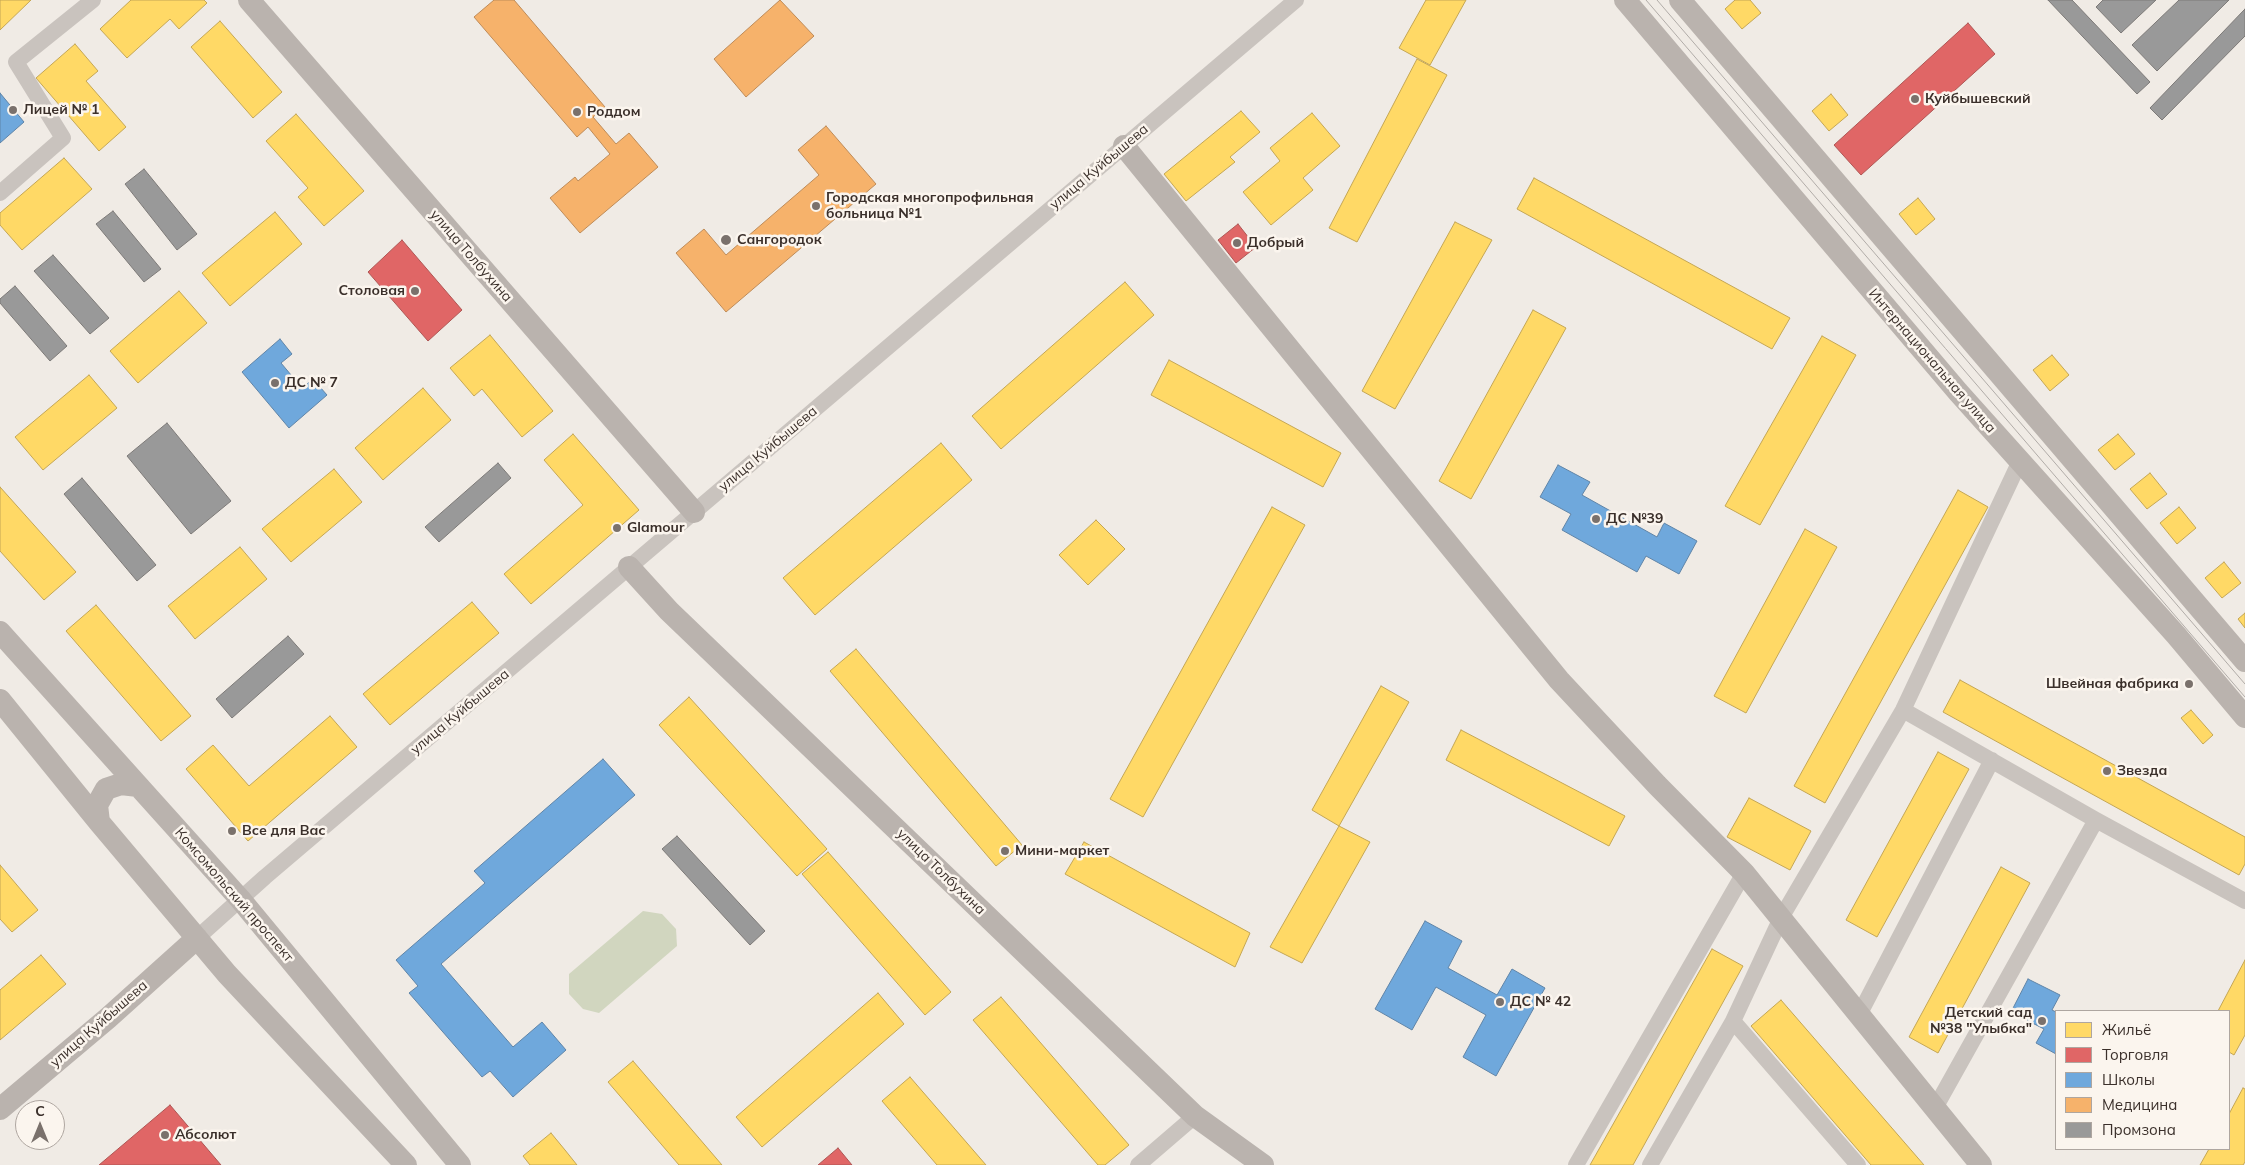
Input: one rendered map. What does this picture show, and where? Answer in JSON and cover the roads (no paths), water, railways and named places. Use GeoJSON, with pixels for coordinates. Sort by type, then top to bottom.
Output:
{"type":"FeatureCollection","features":[{"type":"Feature","properties":{"kind":"street"},"geometry":{"type":"LineString","coordinates":[[0,192],[63,138],[16,62],[93,0]]}},
{"type":"Feature","properties":{"kind":"street","name":"улица Толбухина"},"geometry":{"type":"LineString","coordinates":[[249,0],[694,512]]}},
{"type":"Feature","properties":{"kind":"street","name":"улица Куйбышева"},"geometry":{"type":"LineString","coordinates":[[0,1109],[108,1018],[240,898],[1296,0]]}},
{"type":"Feature","properties":{"kind":"street","name":"Интернациональная улица"},"geometry":{"type":"LineString","coordinates":[[1625,0],[1958,392],[2188,649],[2245,717]]}},
{"type":"Feature","properties":{"kind":"street"},"geometry":{"type":"LineString","coordinates":[[1680,0],[2245,661]]}},
{"type":"Feature","properties":{"kind":"street"},"geometry":{"type":"LineString","coordinates":[[1124,146],[1559,680],[1657,785],[1744,873],[1982,1165]]}},
{"type":"Feature","properties":{"kind":"street"},"geometry":{"type":"LineString","coordinates":[[1650,1165],[1733,1021],[1781,918],[1903,710],[2020,461]]}},
{"type":"Feature","properties":{"kind":"street","name":"улица Толбухина"},"geometry":{"type":"LineString","coordinates":[[629,567],[669,611],[1196,1116],[1263,1165]]}},
{"type":"Feature","properties":{"kind":"street","name":"Комсомольский проспект"},"geometry":{"type":"LineString","coordinates":[[0,632],[240,898],[460,1165]]}},
{"type":"Feature","properties":{"kind":"street"},"geometry":{"type":"LineString","coordinates":[[0,700],[196,938],[263,1013],[406,1165]]}},
{"type":"Feature","properties":{"kind":"street"},"geometry":{"type":"LineString","coordinates":[[1903,710],[2096,820],[2245,901]]}},
{"type":"Feature","properties":{"kind":"street"},"geometry":{"type":"LineString","coordinates":[[1859,1015],[1992,760]]}},
{"type":"Feature","properties":{"kind":"street"},"geometry":{"type":"LineString","coordinates":[[99,822],[97,805],[106,789],[120,784],[138,786]]}},
{"type":"Feature","properties":{"kind":"street"},"geometry":{"type":"LineString","coordinates":[[1935,1108],[2096,820]]}},
{"type":"Feature","properties":{"kind":"street"},"geometry":{"type":"LineString","coordinates":[[1576,1165],[1744,873]]}},
{"type":"Feature","properties":{"kind":"street"},"geometry":{"type":"LineString","coordinates":[[1733,1021],[1858,1165]]}},
{"type":"Feature","properties":{"kind":"street"},"geometry":{"type":"LineString","coordinates":[[1138,1165],[1196,1116]]}},
{"type":"Feature","properties":{"kind":"tram line"},"geometry":{"type":"LineString","coordinates":[[1646,0],[2245,697]]}},
{"type":"Feature","properties":{"kind":"tram line"},"geometry":{"type":"LineString","coordinates":[[1657,0],[2245,684]]}},
{"type":"Feature","properties":{"kind":"place","name":"Куйбышевский"},"geometry":{"type":"Point","coordinates":[1915,99]}},
{"type":"Feature","properties":{"kind":"place","name":"Лицей № 1"},"geometry":{"type":"Point","coordinates":[13,110]}},
{"type":"Feature","properties":{"kind":"place","name":"Роддом"},"geometry":{"type":"Point","coordinates":[577,112]}},
{"type":"Feature","properties":{"kind":"place","name":"Городская многопрофильная больница №1"},"geometry":{"type":"Point","coordinates":[816,206]}},
{"type":"Feature","properties":{"kind":"place","name":"Сангородок"},"geometry":{"type":"Point","coordinates":[726,240]}},
{"type":"Feature","properties":{"kind":"place","name":"Добрый"},"geometry":{"type":"Point","coordinates":[1237,243]}},
{"type":"Feature","properties":{"kind":"place","name":"Столовая"},"geometry":{"type":"Point","coordinates":[415,291]}},
{"type":"Feature","properties":{"kind":"place","name":"ДС № 7"},"geometry":{"type":"Point","coordinates":[275,383]}},
{"type":"Feature","properties":{"kind":"place","name":"ДС №39"},"geometry":{"type":"Point","coordinates":[1596,519]}},
{"type":"Feature","properties":{"kind":"place","name":"Glamour"},"geometry":{"type":"Point","coordinates":[617,528]}},
{"type":"Feature","properties":{"kind":"place","name":"Швейная фабрика"},"geometry":{"type":"Point","coordinates":[2189,684]}},
{"type":"Feature","properties":{"kind":"place","name":"Звезда"},"geometry":{"type":"Point","coordinates":[2107,771]}},
{"type":"Feature","properties":{"kind":"place","name":"Все для Вас"},"geometry":{"type":"Point","coordinates":[232,831]}},
{"type":"Feature","properties":{"kind":"place","name":"Мини-маркет"},"geometry":{"type":"Point","coordinates":[1005,851]}},
{"type":"Feature","properties":{"kind":"place","name":"ДС № 42"},"geometry":{"type":"Point","coordinates":[1500,1002]}},
{"type":"Feature","properties":{"kind":"place","name":"Детский сад №38 \"Улыбка\""},"geometry":{"type":"Point","coordinates":[2042,1021]}},
{"type":"Feature","properties":{"kind":"place","name":"Абсолют"},"geometry":{"type":"Point","coordinates":[165,1135]}}]}
